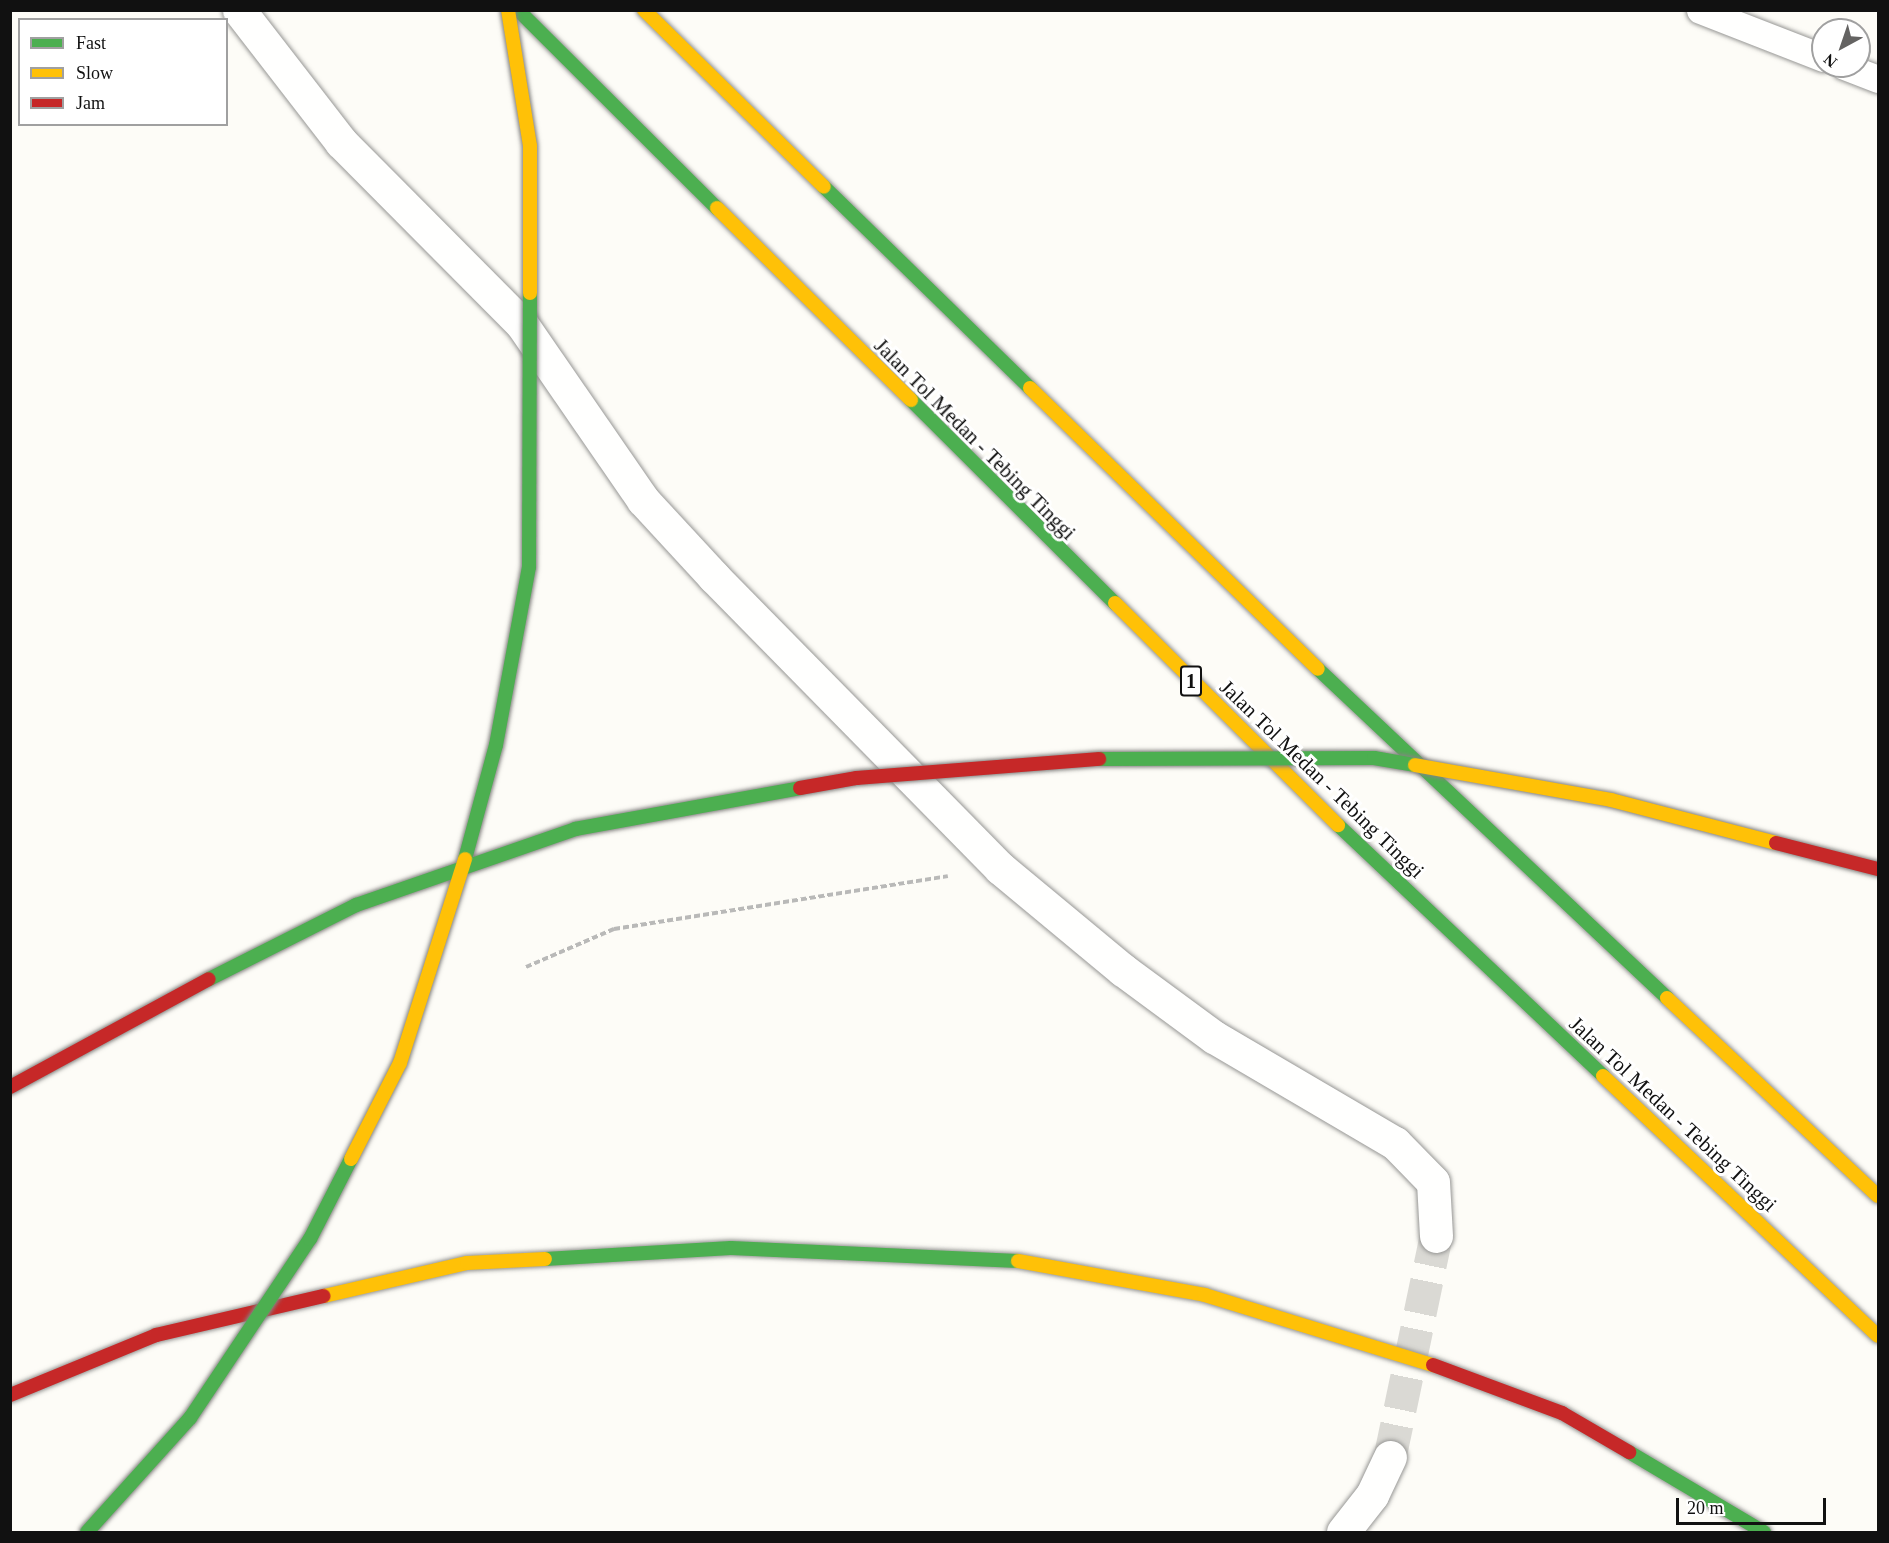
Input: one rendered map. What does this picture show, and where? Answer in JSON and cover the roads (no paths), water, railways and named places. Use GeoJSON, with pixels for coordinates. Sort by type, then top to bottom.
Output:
{"type":"FeatureCollection","features":[{"type":"Feature","properties":{"kind":"highway"},"geometry":{"type":"LineString","coordinates":[[87,1533],[190,1418],[310,1239],[400,1063],[447,926],[496,745],[529,567],[530,146],[508,10]]}},
{"type":"Feature","properties":{"kind":"highway","name":"Jalan Tol Medan - Tebing Tinggi"},"geometry":{"type":"LineString","coordinates":[[518,10],[1330,817],[1878,1336]]}},
{"type":"Feature","properties":{"kind":"highway"},"geometry":{"type":"LineString","coordinates":[[644,10],[1303,655],[1878,1196]]}},
{"type":"Feature","properties":{"kind":"highway"},"geometry":{"type":"LineString","coordinates":[[10,1087],[122,1023],[356,905],[575,829],[857,778],[1137,756],[1374,758],[1611,800],[1878,869]]}},
{"type":"Feature","properties":{"kind":"highway"},"geometry":{"type":"LineString","coordinates":[[10,1395],[156,1335],[467,1263],[731,1248],[1020,1261],[1205,1295],[1386,1348],[1562,1413],[1764,1533]]}},
{"type":"Feature","properties":{"kind":"street"},"geometry":{"type":"LineString","coordinates":[[239,10],[341,142],[521,323],[643,500],[1000,867],[1123,970],[1214,1038],[1395,1143],[1433,1182],[1436,1236]]}},
{"type":"Feature","properties":{"kind":"street"},"geometry":{"type":"LineString","coordinates":[[1343,1533],[1372,1496],[1390,1457]]}},
{"type":"Feature","properties":{"kind":"lane"},"geometry":{"type":"LineString","coordinates":[[1700,10],[1811,53]]}},
{"type":"Feature","properties":{"kind":"tunnel"},"geometry":{"type":"LineString","coordinates":[[1390,1457],[1436,1236]]}}]}
